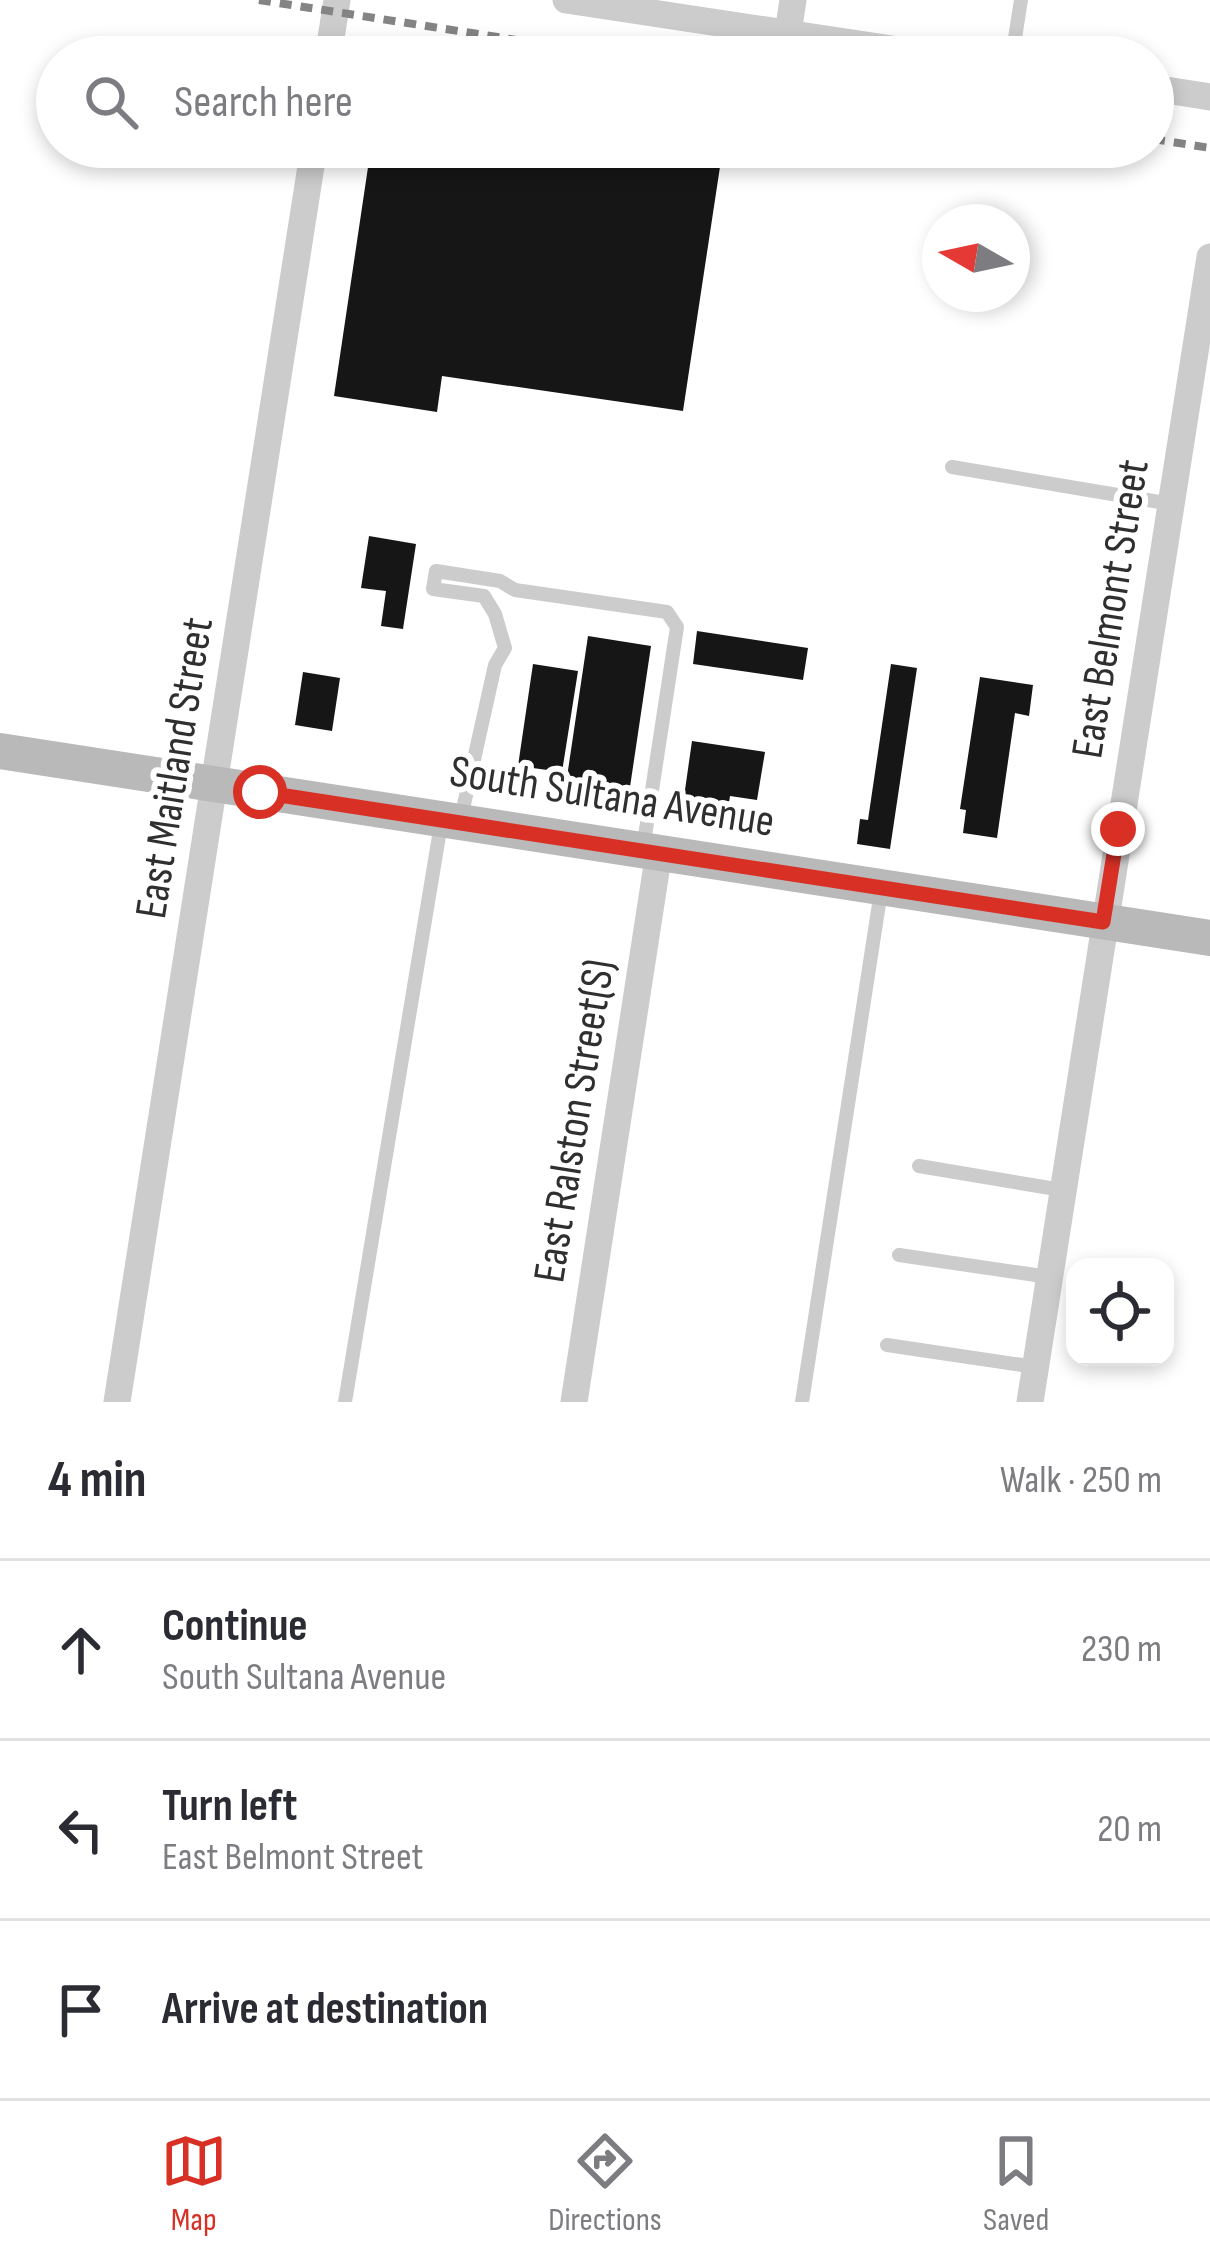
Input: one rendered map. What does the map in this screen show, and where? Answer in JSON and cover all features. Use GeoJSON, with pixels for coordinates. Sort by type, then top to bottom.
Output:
{"type":"FeatureCollection","features":[{"type":"Feature","properties":{"kind":"street"},"geometry":{"type":"LineString","coordinates":[[331,36],[337,0]]}},
{"type":"Feature","properties":{"kind":"street"},"geometry":{"type":"LineString","coordinates":[[566,0],[808,36]]}},
{"type":"Feature","properties":{"kind":"street"},"geometry":{"type":"LineString","coordinates":[[788,33],[793,0]]}},
{"type":"Feature","properties":{"kind":"street"},"geometry":{"type":"LineString","coordinates":[[1174,91],[1210,97]]}},
{"type":"Feature","properties":{"kind":"street","name":"East Maitland Street"},"geometry":{"type":"LineString","coordinates":[[117,1402],[311,168]]}},
{"type":"Feature","properties":{"kind":"street","name":"East Belmont Street"},"geometry":{"type":"LineString","coordinates":[[1030,1402],[1210,257]]}},
{"type":"Feature","properties":{"kind":"street","name":"South Sultana Avenue"},"geometry":{"type":"LineString","coordinates":[[0,752],[1210,938]]}},
{"type":"Feature","properties":{"kind":"street","name":"East Ralston Street(S)"},"geometry":{"type":"LineString","coordinates":[[574,1402],[651,851]]}},
{"type":"Feature","properties":{"kind":"lane"},"geometry":{"type":"LineString","coordinates":[[1015,36],[1021,0]]}},
{"type":"Feature","properties":{"kind":"lane"},"geometry":{"type":"LineString","coordinates":[[952,466],[1171,504]]}},
{"type":"Feature","properties":{"kind":"lane"},"geometry":{"type":"LineString","coordinates":[[345,1402],[451,820],[495,665],[505,648],[484,596],[433,589],[436,572],[500,581],[515,590],[668,612],[676,627],[651,851]]}},
{"type":"Feature","properties":{"kind":"lane"},"geometry":{"type":"LineString","coordinates":[[802,1402],[881,887]]}},
{"type":"Feature","properties":{"kind":"lane"},"geometry":{"type":"LineString","coordinates":[[919,1166],[1062,1190]]}},
{"type":"Feature","properties":{"kind":"lane"},"geometry":{"type":"LineString","coordinates":[[899,1255],[1049,1277]]}},
{"type":"Feature","properties":{"kind":"lane"},"geometry":{"type":"LineString","coordinates":[[887,1345],[1035,1366]]}},
{"type":"Feature","properties":{"kind":"building"},"geometry":{"type":"Polygon","coordinates":[[[368,168],[720,168],[683,411],[442,376],[437,412],[334,396],[368,168]]]}},
{"type":"Feature","properties":{"kind":"building"},"geometry":{"type":"Polygon","coordinates":[[[369,536],[416,544],[403,629],[381,626],[386,591],[361,588],[369,536]]]}},
{"type":"Feature","properties":{"kind":"building"},"geometry":{"type":"Polygon","coordinates":[[[697,631],[808,648],[803,680],[693,664],[697,631]]]}},
{"type":"Feature","properties":{"kind":"building"},"geometry":{"type":"Polygon","coordinates":[[[588,636],[651,646],[630,787],[567,777],[588,636]]]}},
{"type":"Feature","properties":{"kind":"building"},"geometry":{"type":"Polygon","coordinates":[[[533,664],[578,671],[562,772],[518,766],[533,664]]]}},
{"type":"Feature","properties":{"kind":"building"},"geometry":{"type":"Polygon","coordinates":[[[891,664],[917,668],[890,849],[857,844],[860,819],[868,820],[891,664]]]}},
{"type":"Feature","properties":{"kind":"building"},"geometry":{"type":"Polygon","coordinates":[[[303,672],[340,678],[332,731],[295,725],[303,672]]]}},
{"type":"Feature","properties":{"kind":"building"},"geometry":{"type":"Polygon","coordinates":[[[980,677],[1033,685],[1029,716],[1015,713],[997,838],[963,833],[966,810],[960,809],[980,677]]]}},
{"type":"Feature","properties":{"kind":"building"},"geometry":{"type":"Polygon","coordinates":[[[692,741],[765,752],[757,800],[730,796],[726,824],[681,818],[692,741]]]}},
{"type":"Feature","properties":{"kind":"railway"},"geometry":{"type":"LineString","coordinates":[[259,0],[491,36]]}},
{"type":"Feature","properties":{"kind":"railway"},"geometry":{"type":"LineString","coordinates":[[1174,142],[1210,148]]}},
{"type":"Feature","properties":{"kind":"route"},"geometry":{"type":"LineString","coordinates":[[260,792],[1103,922],[1118,829]]}}]}
